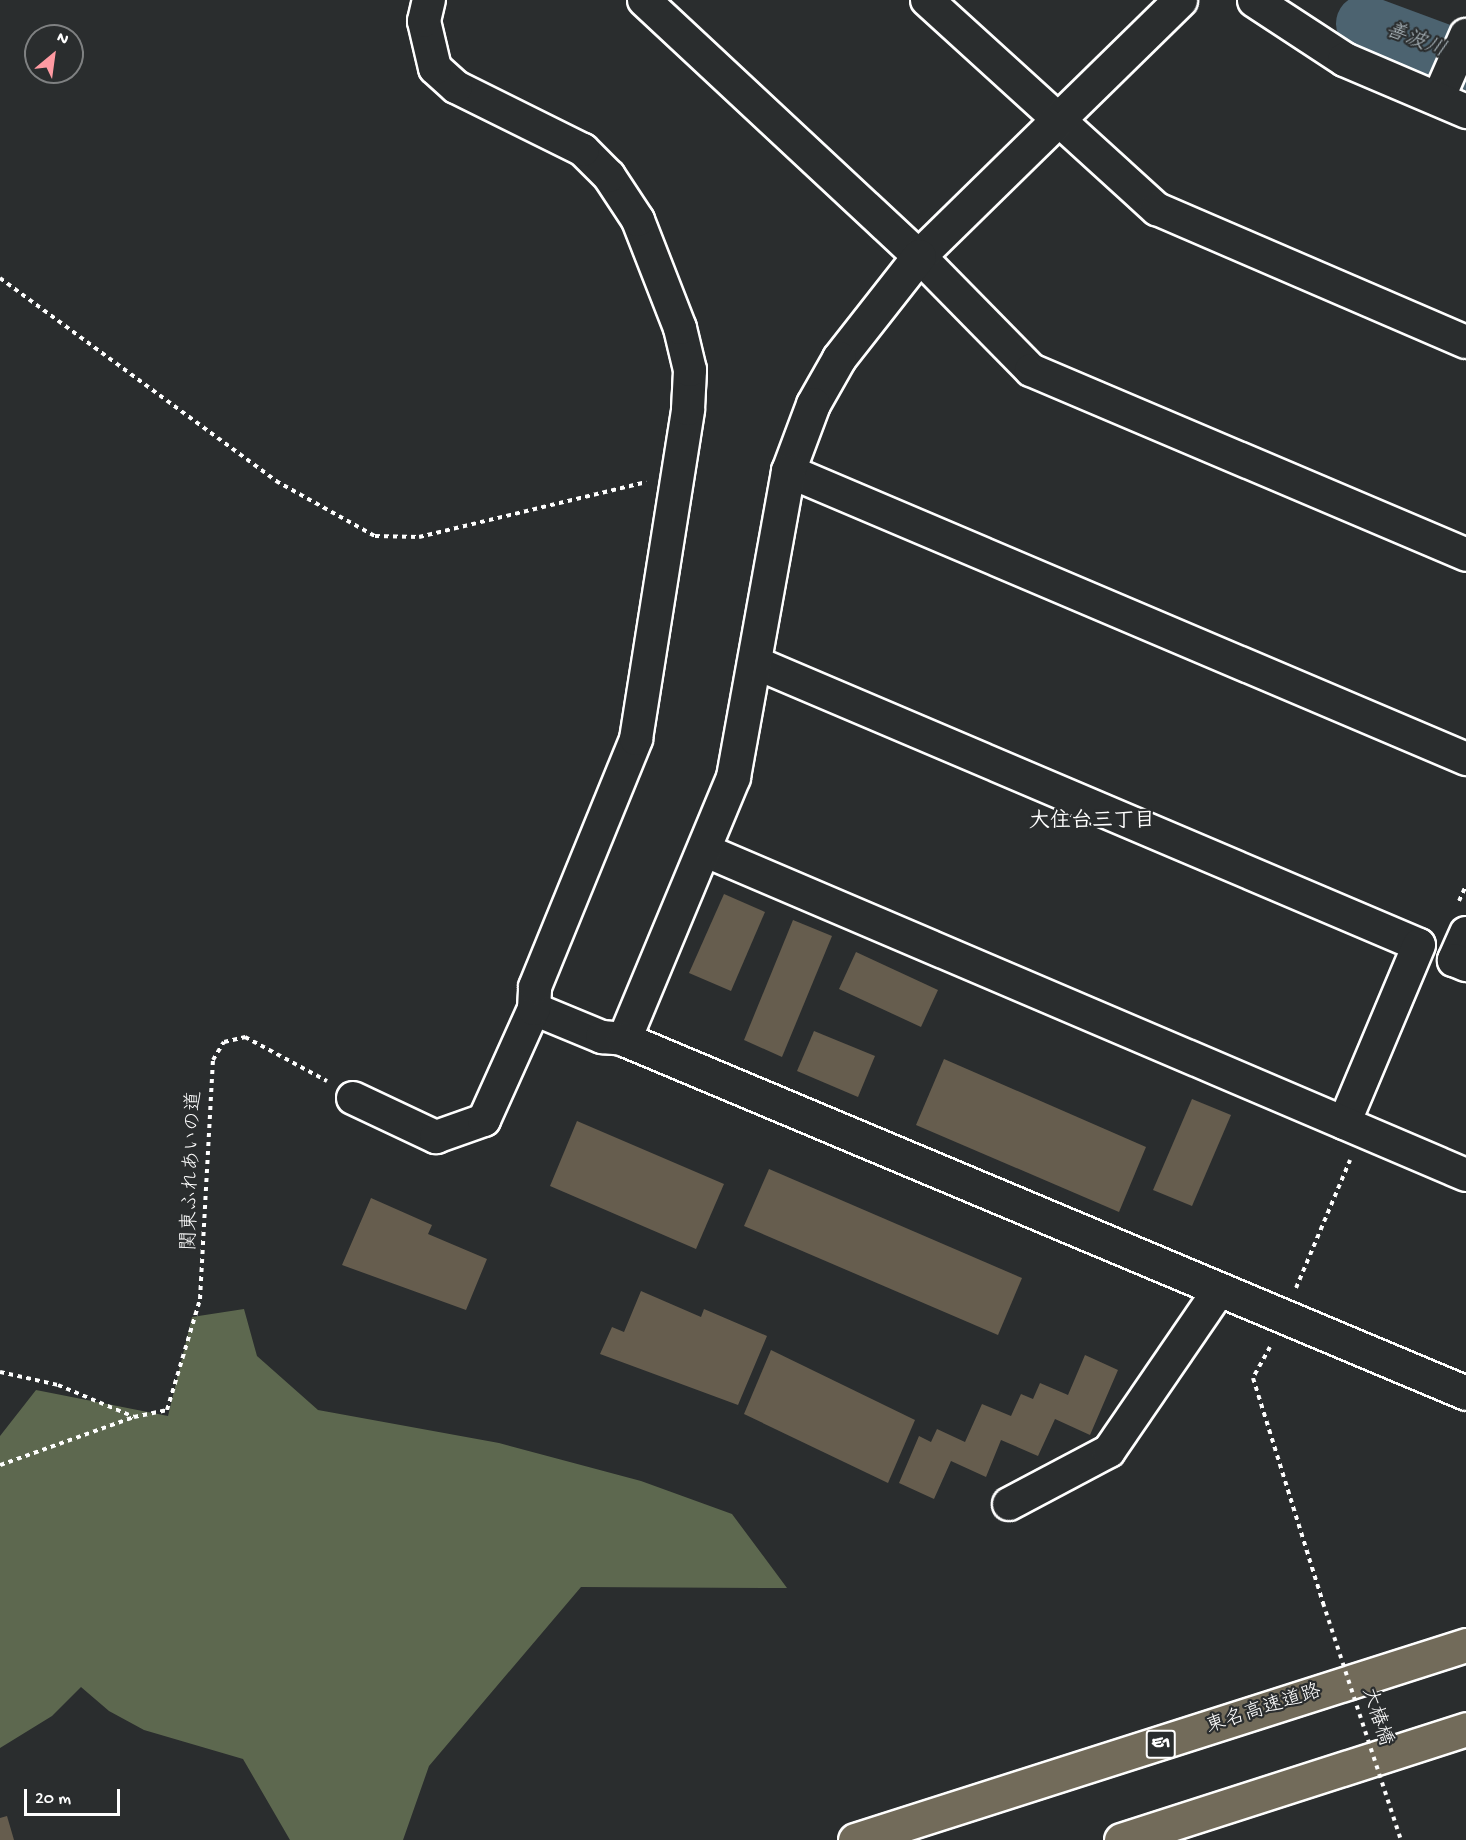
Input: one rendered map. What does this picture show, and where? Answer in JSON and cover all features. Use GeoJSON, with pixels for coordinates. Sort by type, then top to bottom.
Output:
{"type":"FeatureCollection","features":[{"type":"Feature","properties":{"kind":"highway","name":"東名高速道路"},"geometry":{"type":"LineString","coordinates":[[855,1840],[1466,1645]]}},
{"type":"Feature","properties":{"kind":"highway"},"geometry":{"type":"LineString","coordinates":[[1121,1840],[1466,1729]]}},
{"type":"Feature","properties":{"kind":"street"},"geometry":{"type":"LineString","coordinates":[[353,1098],[436,1137],[484,1120],[534,1009],[535,987],[636,739],[690,370],[638,220],[609,176],[583,150],[456,87],[435,68],[424,21],[429,0]]}},
{"type":"Feature","properties":{"kind":"street"},"geometry":{"type":"LineString","coordinates":[[644,0],[920,256],[1031,370],[1466,555]]}},
{"type":"Feature","properties":{"kind":"street"},"geometry":{"type":"LineString","coordinates":[[927,0],[1157,209],[1466,342]]}},
{"type":"Feature","properties":{"kind":"street"},"geometry":{"type":"LineString","coordinates":[[624,1039],[733,777],[756,663],[788,471],[813,404],[838,358],[920,256],[1180,0]]}},
{"type":"Feature","properties":{"kind":"street"},"geometry":{"type":"LineString","coordinates":[[1254,0],[1305,39],[1452,105],[1466,35]]}},
{"type":"Feature","properties":{"kind":"street"},"geometry":{"type":"LineString","coordinates":[[788,471],[1466,759]]}},
{"type":"Feature","properties":{"kind":"street"},"geometry":{"type":"LineString","coordinates":[[756,663],[1419,945],[1344,1123]]}},
{"type":"Feature","properties":{"kind":"street"},"geometry":{"type":"LineString","coordinates":[[704,850],[1466,1175]]}},
{"type":"Feature","properties":{"kind":"street"},"geometry":{"type":"LineString","coordinates":[[1466,933],[1454,960],[1466,965]]}},
{"type":"Feature","properties":{"kind":"street"},"geometry":{"type":"LineString","coordinates":[[534,1009],[602,1037],[624,1039],[1218,1292],[1466,1394]]}},
{"type":"Feature","properties":{"kind":"street"},"geometry":{"type":"LineString","coordinates":[[1009,1504],[1109,1451],[1218,1292]]}},
{"type":"Feature","properties":{"kind":"path"},"geometry":{"type":"LineString","coordinates":[[0,278],[276,481],[375,536],[419,537],[676,475]]}},
{"type":"Feature","properties":{"kind":"path","name":"関東ふれあいの道"},"geometry":{"type":"LineString","coordinates":[[135,1416],[166,1410],[200,1299],[213,1060],[224,1042],[244,1037],[353,1098]]}},
{"type":"Feature","properties":{"kind":"path"},"geometry":{"type":"LineString","coordinates":[[0,1372],[58,1385],[135,1416]]}},
{"type":"Feature","properties":{"kind":"path","name":"大椿橋"},"geometry":{"type":"LineString","coordinates":[[1253,1378],[1323,1603],[1401,1840]]}},
{"type":"Feature","properties":{"kind":"path"},"geometry":{"type":"LineString","coordinates":[[0,1465],[135,1416]]}},
{"type":"Feature","properties":{"kind":"green space"},"geometry":{"type":"Polygon","coordinates":[[[244,1309],[257,1356],[318,1410],[499,1443],[641,1481],[732,1514],[787,1588],[581,1587],[429,1766],[403,1840],[290,1840],[243,1759],[144,1730],[109,1711],[81,1687],[52,1716],[0,1748],[0,1436],[36,1390],[168,1416],[192,1317],[244,1309]]]}},
{"type":"Feature","properties":{"kind":"building"},"geometry":{"type":"Polygon","coordinates":[[[724,894],[765,912],[731,991],[689,973],[724,894]]]}},
{"type":"Feature","properties":{"kind":"building"},"geometry":{"type":"Polygon","coordinates":[[[793,920],[832,936],[782,1057],[744,1040],[793,920]]]}},
{"type":"Feature","properties":{"kind":"building"},"geometry":{"type":"Polygon","coordinates":[[[856,952],[938,990],[921,1027],[839,989],[856,952]]]}},
{"type":"Feature","properties":{"kind":"building"},"geometry":{"type":"Polygon","coordinates":[[[814,1031],[875,1056],[858,1097],[797,1071],[814,1031]]]}},
{"type":"Feature","properties":{"kind":"building"},"geometry":{"type":"Polygon","coordinates":[[[944,1059],[1146,1147],[1119,1212],[916,1125],[944,1059]]]}},
{"type":"Feature","properties":{"kind":"building"},"geometry":{"type":"Polygon","coordinates":[[[1192,1099],[1231,1115],[1192,1206],[1153,1190],[1192,1099]]]}},
{"type":"Feature","properties":{"kind":"building"},"geometry":{"type":"Polygon","coordinates":[[[577,1121],[724,1184],[696,1249],[550,1186],[577,1121]]]}},
{"type":"Feature","properties":{"kind":"building"},"geometry":{"type":"Polygon","coordinates":[[[769,1169],[1022,1278],[998,1335],[744,1226],[769,1169]]]}},
{"type":"Feature","properties":{"kind":"building"},"geometry":{"type":"Polygon","coordinates":[[[371,1198],[432,1225],[428,1234],[487,1259],[466,1310],[342,1265],[371,1198]]]}},
{"type":"Feature","properties":{"kind":"building"},"geometry":{"type":"Polygon","coordinates":[[[641,1291],[701,1317],[704,1309],[767,1336],[738,1405],[600,1354],[612,1327],[624,1332],[641,1291]]]}},
{"type":"Feature","properties":{"kind":"building"},"geometry":{"type":"Polygon","coordinates":[[[771,1350],[915,1420],[888,1483],[744,1414],[771,1350]]]}},
{"type":"Feature","properties":{"kind":"building"},"geometry":{"type":"Polygon","coordinates":[[[1085,1355],[1118,1370],[1090,1435],[1055,1419],[1038,1456],[1001,1440],[986,1477],[951,1461],[934,1499],[899,1483],[919,1436],[931,1442],[937,1429],[965,1442],[982,1404],[1011,1416],[1021,1394],[1033,1399],[1040,1383],[1068,1395],[1085,1355]]]}},
{"type":"Feature","properties":{"kind":"building"},"geometry":{"type":"Polygon","coordinates":[[[7,1816],[14,1840],[0,1840],[0,1818],[7,1816]]]}},
{"type":"Feature","properties":{"kind":"waterway","name":"善波川"},"geometry":{"type":"LineString","coordinates":[[1364,23],[1466,61]]}},
{"type":"Feature","properties":{"kind":"district","name":"大住台三丁目"},"geometry":{"type":"Point","coordinates":[1092,823]}}]}
